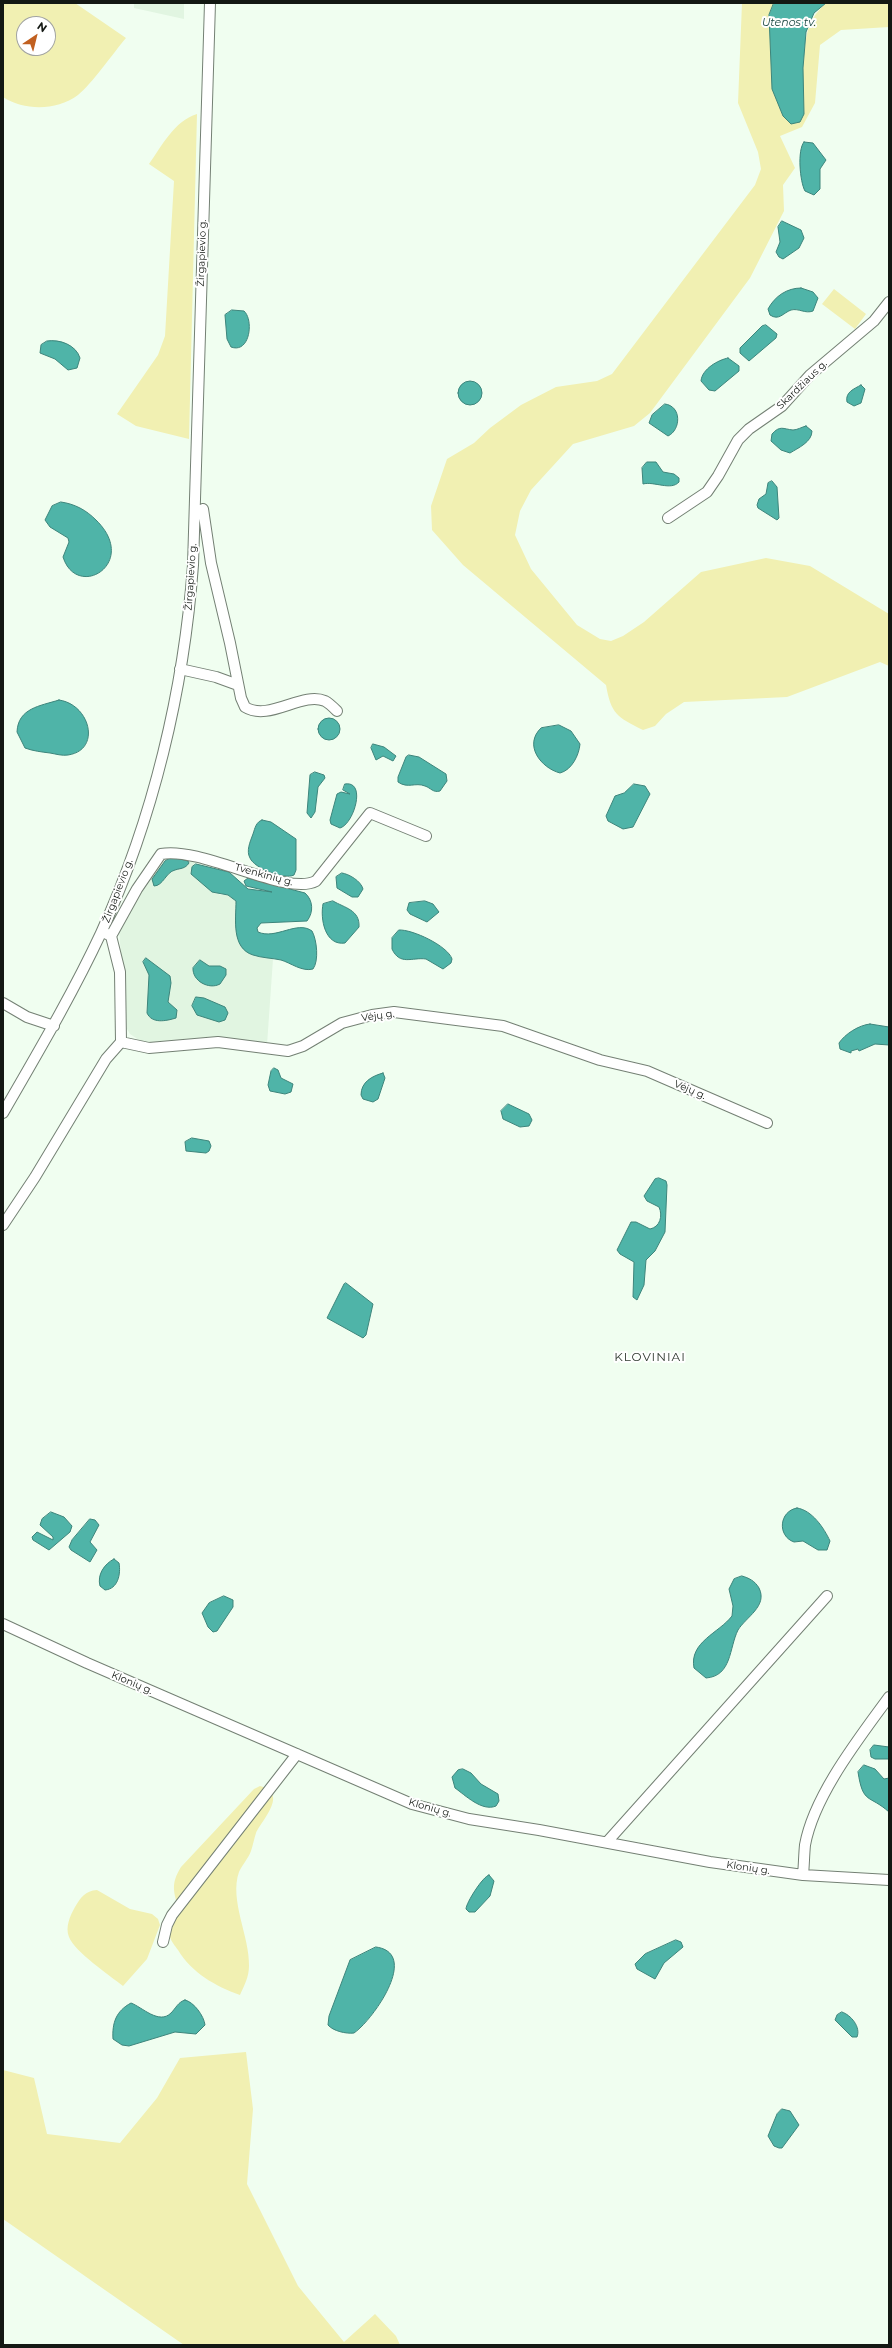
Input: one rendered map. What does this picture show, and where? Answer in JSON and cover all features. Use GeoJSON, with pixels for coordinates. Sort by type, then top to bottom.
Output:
{"type":"FeatureCollection","features":[{"type":"Feature","properties":{"kind":"street","name":"Žirgapievio g."},"geometry":{"type":"LineString","coordinates":[[3,1113],[106,933],[146,811],[171,716],[180,669],[190,602],[193,549],[210,3]]}},
{"type":"Feature","properties":{"kind":"street","name":"Skardžiaus g."},"geometry":{"type":"LineString","coordinates":[[668,518],[707,492],[718,476],[738,440],[749,429],[782,406],[810,375],[874,321],[889,302]]}},
{"type":"Feature","properties":{"kind":"street"},"geometry":{"type":"LineString","coordinates":[[203,509],[210,563],[240,698],[245,707],[251,711],[259,712],[311,700],[325,701],[338,711]]}},
{"type":"Feature","properties":{"kind":"street"},"geometry":{"type":"LineString","coordinates":[[180,669],[216,677],[238,685]]}},
{"type":"Feature","properties":{"kind":"street","name":"Tvenkinių g."},"geometry":{"type":"LineString","coordinates":[[106,933],[161,854],[172,851],[196,856],[261,876],[295,884],[309,885],[316,881],[370,813],[426,836]]}},
{"type":"Feature","properties":{"kind":"street"},"geometry":{"type":"LineString","coordinates":[[3,1225],[35,1178],[106,1059],[121,1042],[120,972],[106,933]]}},
{"type":"Feature","properties":{"kind":"street"},"geometry":{"type":"LineString","coordinates":[[3,1003],[27,1018],[54,1026]]}},
{"type":"Feature","properties":{"kind":"street","name":"Vėjų g."},"geometry":{"type":"LineString","coordinates":[[121,1042],[149,1048],[218,1042],[288,1051],[303,1046],[342,1023],[372,1015],[394,1012],[503,1026],[600,1060],[647,1071],[767,1123]]}},
{"type":"Feature","properties":{"kind":"street"},"geometry":{"type":"LineString","coordinates":[[607,1842],[827,1596]]}},
{"type":"Feature","properties":{"kind":"street","name":"Klonių g."},"geometry":{"type":"LineString","coordinates":[[3,1624],[412,1804],[468,1819],[607,1842],[710,1862],[803,1875],[889,1880]]}},
{"type":"Feature","properties":{"kind":"street"},"geometry":{"type":"LineString","coordinates":[[803,1875],[806,1844],[814,1817],[828,1788],[856,1742],[889,1697]]}},
{"type":"Feature","properties":{"kind":"street"},"geometry":{"type":"LineString","coordinates":[[163,1942],[167,1924],[172,1916],[297,1754]]}},
{"type":"Feature","properties":{"kind":"shaded area"},"geometry":{"type":"Polygon","coordinates":[[[3,3],[75,3],[126,38],[89,84],[78,95],[60,104],[50,106],[31,107],[12,102],[3,97],[3,3]]]}},
{"type":"Feature","properties":{"kind":"shaded area"},"geometry":{"type":"Polygon","coordinates":[[[134,3],[184,3],[184,19],[134,8],[134,3]]]}},
{"type":"Feature","properties":{"kind":"shaded area"},"geometry":{"type":"Polygon","coordinates":[[[742,3],[774,3],[769,15],[803,68],[807,32],[819,10],[826,3],[889,3],[889,27],[841,30],[820,45],[815,103],[802,127],[780,136],[795,168],[783,185],[784,211],[750,278],[650,413],[634,426],[573,444],[531,490],[520,511],[515,535],[531,569],[577,625],[600,639],[611,641],[623,636],[644,622],[701,572],[766,558],[810,566],[889,614],[889,666],[880,662],[787,697],[684,702],[666,714],[655,726],[643,730],[627,722],[617,714],[610,702],[606,685],[463,565],[432,530],[431,506],[447,459],[474,443],[490,428],[521,405],[556,387],[597,381],[612,374],[755,185],[761,169],[758,152],[738,103],[742,3]]]}},
{"type":"Feature","properties":{"kind":"shaded area"},"geometry":{"type":"Polygon","coordinates":[[[197,114],[189,439],[136,426],[117,414],[158,355],[165,336],[174,181],[149,164],[175,128],[189,117],[197,114]]]}},
{"type":"Feature","properties":{"kind":"shaded area"},"geometry":{"type":"Polygon","coordinates":[[[834,289],[866,314],[855,329],[822,304],[834,289]]]}},
{"type":"Feature","properties":{"kind":"shaded area"},"geometry":{"type":"Polygon","coordinates":[[[165,858],[197,860],[192,867],[220,895],[228,895],[236,901],[237,934],[254,956],[273,959],[267,1045],[149,1044],[142,1042],[130,1034],[127,1029],[119,930],[158,865],[165,858]]]}},
{"type":"Feature","properties":{"kind":"shaded area"},"geometry":{"type":"Polygon","coordinates":[[[260,1786],[268,1789],[272,1794],[273,1801],[268,1814],[256,1833],[251,1851],[239,1872],[237,1883],[236,1894],[249,1966],[245,1985],[240,1995],[213,1983],[197,1972],[172,1942],[170,1930],[179,1911],[174,1884],[181,1867],[254,1789],[260,1786]]]}},
{"type":"Feature","properties":{"kind":"shaded area"},"geometry":{"type":"Polygon","coordinates":[[[97,1890],[130,1909],[152,1914],[158,1919],[160,1925],[147,1959],[123,1986],[85,1956],[72,1943],[69,1937],[68,1925],[79,1900],[86,1893],[97,1890]]]}},
{"type":"Feature","properties":{"kind":"shaded area"},"geometry":{"type":"Polygon","coordinates":[[[246,2052],[253,2109],[247,2184],[298,2286],[344,2342],[375,2314],[396,2336],[400,2345],[184,2345],[3,2219],[3,2070],[34,2078],[47,2134],[120,2143],[157,2098],[180,2058],[246,2052]]]}},
{"type":"Feature","properties":{"kind":"water","name":"Utenos tv."},"geometry":{"type":"Polygon","coordinates":[[[774,3],[826,3],[814,13],[806,32],[803,68],[804,114],[800,122],[791,124],[783,116],[772,89],[769,15],[774,3]]]}},
{"type":"Feature","properties":{"kind":"water"},"geometry":{"type":"Polygon","coordinates":[[[804,142],[813,143],[826,160],[820,169],[820,189],[814,195],[805,191],[803,187],[800,152],[804,142]]]}},
{"type":"Feature","properties":{"kind":"water"},"geometry":{"type":"Polygon","coordinates":[[[782,221],[801,230],[804,238],[799,248],[783,259],[779,257],[776,252],[780,242],[778,227],[782,221]]]}},
{"type":"Feature","properties":{"kind":"water"},"geometry":{"type":"Polygon","coordinates":[[[801,288],[813,292],[818,298],[813,311],[807,312],[791,310],[778,317],[773,317],[770,315],[768,309],[774,300],[786,291],[801,288]]]}},
{"type":"Feature","properties":{"kind":"water"},"geometry":{"type":"Polygon","coordinates":[[[232,310],[244,311],[249,321],[246,341],[242,346],[237,348],[231,347],[227,339],[225,315],[232,310]]]}},
{"type":"Feature","properties":{"kind":"water"},"geometry":{"type":"Polygon","coordinates":[[[766,325],[777,334],[776,338],[749,361],[740,353],[740,348],[762,326],[766,325]]]}},
{"type":"Feature","properties":{"kind":"water"},"geometry":{"type":"Polygon","coordinates":[[[47,341],[62,342],[71,346],[78,353],[80,358],[77,368],[68,370],[55,359],[40,353],[41,345],[47,341]]]}},
{"type":"Feature","properties":{"kind":"water"},"geometry":{"type":"Polygon","coordinates":[[[728,358],[739,366],[739,371],[715,391],[709,390],[701,381],[704,373],[715,363],[728,358]]]}},
{"type":"Feature","properties":{"kind":"water"},"geometry":{"type":"Polygon","coordinates":[[[470,381],[479,384],[482,393],[479,402],[470,405],[461,402],[458,393],[461,384],[470,381]]]}},
{"type":"Feature","properties":{"kind":"water"},"geometry":{"type":"Polygon","coordinates":[[[861,385],[865,389],[861,403],[854,406],[847,402],[847,396],[851,391],[861,385]]]}},
{"type":"Feature","properties":{"kind":"water"},"geometry":{"type":"Polygon","coordinates":[[[665,404],[674,409],[678,418],[675,429],[668,436],[649,423],[652,415],[665,404]]]}},
{"type":"Feature","properties":{"kind":"water"},"geometry":{"type":"Polygon","coordinates":[[[806,426],[812,431],[810,438],[790,453],[781,450],[771,441],[772,434],[777,429],[782,428],[795,430],[806,426]]]}},
{"type":"Feature","properties":{"kind":"water"},"geometry":{"type":"Polygon","coordinates":[[[647,462],[656,462],[663,472],[674,474],[679,478],[679,482],[672,486],[647,483],[643,484],[642,468],[647,462]]]}},
{"type":"Feature","properties":{"kind":"water"},"geometry":{"type":"Polygon","coordinates":[[[772,481],[777,487],[779,518],[777,520],[758,508],[757,505],[759,499],[766,494],[768,483],[772,481]]]}},
{"type":"Feature","properties":{"kind":"water"},"geometry":{"type":"Polygon","coordinates":[[[61,502],[76,506],[88,513],[96,520],[108,536],[111,550],[109,562],[101,571],[91,576],[80,576],[70,570],[63,557],[69,542],[68,538],[50,527],[45,520],[52,506],[61,502]]]}},
{"type":"Feature","properties":{"kind":"water"},"geometry":{"type":"Polygon","coordinates":[[[59,700],[70,703],[84,718],[88,727],[88,736],[85,745],[79,751],[68,755],[25,748],[17,732],[18,724],[21,718],[31,709],[59,700]]]}},
{"type":"Feature","properties":{"kind":"water"},"geometry":{"type":"Polygon","coordinates":[[[329,718],[337,721],[340,729],[337,737],[329,740],[321,737],[318,729],[321,721],[329,718]]]}},
{"type":"Feature","properties":{"kind":"water"},"geometry":{"type":"Polygon","coordinates":[[[559,725],[571,731],[580,744],[574,762],[568,769],[560,773],[546,766],[537,755],[534,748],[536,735],[541,728],[559,725]]]}},
{"type":"Feature","properties":{"kind":"water"},"geometry":{"type":"Polygon","coordinates":[[[373,744],[384,747],[396,756],[393,761],[383,756],[376,760],[371,748],[373,744]]]}},
{"type":"Feature","properties":{"kind":"water"},"geometry":{"type":"Polygon","coordinates":[[[409,755],[419,757],[446,774],[447,781],[440,791],[434,791],[421,785],[405,785],[398,782],[398,777],[406,757],[409,755]]]}},
{"type":"Feature","properties":{"kind":"water"},"geometry":{"type":"Polygon","coordinates":[[[315,772],[324,775],[325,778],[318,787],[315,812],[311,818],[307,813],[310,775],[315,772]]]}},
{"type":"Feature","properties":{"kind":"water"},"geometry":{"type":"Polygon","coordinates":[[[345,784],[352,785],[357,795],[354,811],[350,819],[340,828],[331,824],[330,820],[337,794],[341,792],[350,794],[343,790],[345,784]]]}},
{"type":"Feature","properties":{"kind":"water"},"geometry":{"type":"Polygon","coordinates":[[[634,784],[645,786],[650,794],[633,827],[623,829],[608,821],[606,816],[615,796],[624,793],[634,784]]]}},
{"type":"Feature","properties":{"kind":"water"},"geometry":{"type":"Polygon","coordinates":[[[262,820],[271,822],[296,839],[296,870],[294,875],[283,876],[270,872],[257,866],[250,858],[248,849],[256,826],[258,822],[262,820]]]}},
{"type":"Feature","properties":{"kind":"water"},"geometry":{"type":"Polygon","coordinates":[[[172,857],[188,861],[189,863],[184,867],[172,871],[160,884],[154,886],[152,879],[165,861],[172,857]]]}},
{"type":"Feature","properties":{"kind":"water"},"geometry":{"type":"Polygon","coordinates":[[[196,864],[229,872],[248,889],[272,892],[246,886],[244,881],[248,878],[305,893],[310,899],[312,906],[311,914],[307,921],[261,923],[257,928],[258,932],[265,934],[300,928],[306,928],[312,931],[317,950],[316,961],[313,969],[309,970],[281,960],[256,956],[246,951],[241,946],[236,932],[236,901],[228,895],[212,892],[191,874],[192,867],[196,864]]]}},
{"type":"Feature","properties":{"kind":"water"},"geometry":{"type":"Polygon","coordinates":[[[342,873],[354,878],[362,886],[363,889],[358,897],[352,897],[337,888],[336,877],[342,873]]]}},
{"type":"Feature","properties":{"kind":"water"},"geometry":{"type":"Polygon","coordinates":[[[333,901],[351,910],[359,921],[359,927],[345,943],[338,943],[328,936],[323,924],[323,904],[333,901]]]}},
{"type":"Feature","properties":{"kind":"water"},"geometry":{"type":"Polygon","coordinates":[[[425,901],[433,904],[439,912],[427,922],[410,914],[407,910],[409,903],[425,901]]]}},
{"type":"Feature","properties":{"kind":"water"},"geometry":{"type":"Polygon","coordinates":[[[399,930],[412,932],[437,944],[449,954],[452,959],[451,963],[443,969],[426,959],[407,960],[399,957],[392,949],[392,938],[399,930]]]}},
{"type":"Feature","properties":{"kind":"water"},"geometry":{"type":"Polygon","coordinates":[[[146,958],[170,976],[171,983],[168,1002],[177,1010],[176,1018],[160,1021],[152,1019],[147,1013],[149,975],[143,962],[146,958]]]}},
{"type":"Feature","properties":{"kind":"water"},"geometry":{"type":"Polygon","coordinates":[[[200,960],[209,966],[220,966],[226,969],[226,975],[220,984],[216,986],[206,985],[195,977],[193,968],[200,960]]]}},
{"type":"Feature","properties":{"kind":"water"},"geometry":{"type":"Polygon","coordinates":[[[196,997],[204,998],[225,1007],[228,1013],[225,1020],[219,1022],[197,1015],[192,1006],[196,997]]]}},
{"type":"Feature","properties":{"kind":"water"},"geometry":{"type":"Polygon","coordinates":[[[870,1024],[889,1027],[889,1045],[875,1044],[859,1051],[858,1049],[851,1051],[851,1053],[840,1049],[839,1043],[845,1036],[857,1028],[870,1024]]]}},
{"type":"Feature","properties":{"kind":"water"},"geometry":{"type":"Polygon","coordinates":[[[274,1068],[278,1070],[281,1078],[293,1084],[291,1092],[285,1094],[270,1091],[268,1085],[271,1071],[274,1068]]]}},
{"type":"Feature","properties":{"kind":"water"},"geometry":{"type":"Polygon","coordinates":[[[383,1073],[385,1078],[378,1099],[373,1102],[363,1099],[361,1090],[365,1083],[371,1078],[383,1073]]]}},
{"type":"Feature","properties":{"kind":"water"},"geometry":{"type":"Polygon","coordinates":[[[508,1104],[529,1114],[532,1120],[529,1126],[520,1127],[503,1119],[501,1111],[508,1104]]]}},
{"type":"Feature","properties":{"kind":"water"},"geometry":{"type":"Polygon","coordinates":[[[192,1138],[209,1141],[211,1146],[209,1151],[206,1153],[186,1151],[185,1142],[192,1138]]]}},
{"type":"Feature","properties":{"kind":"water"},"geometry":{"type":"Polygon","coordinates":[[[659,1178],[666,1181],[667,1185],[665,1232],[655,1251],[646,1260],[644,1285],[637,1300],[633,1297],[634,1262],[620,1254],[617,1250],[631,1222],[636,1222],[650,1229],[656,1226],[660,1221],[661,1214],[659,1207],[647,1201],[644,1196],[655,1179],[659,1178]]]}},
{"type":"Feature","properties":{"kind":"water"},"geometry":{"type":"Polygon","coordinates":[[[346,1283],[373,1304],[366,1335],[363,1338],[327,1318],[344,1284],[346,1283]]]}},
{"type":"Feature","properties":{"kind":"water"},"geometry":{"type":"Polygon","coordinates":[[[797,1508],[808,1512],[821,1525],[830,1541],[827,1550],[818,1550],[803,1541],[794,1542],[785,1535],[782,1524],[784,1518],[791,1510],[797,1508]]]}},
{"type":"Feature","properties":{"kind":"water"},"geometry":{"type":"Polygon","coordinates":[[[51,1512],[64,1517],[72,1526],[70,1532],[49,1550],[33,1540],[32,1537],[37,1532],[53,1540],[53,1537],[40,1525],[42,1519],[51,1512]]]}},
{"type":"Feature","properties":{"kind":"water"},"geometry":{"type":"Polygon","coordinates":[[[90,1519],[95,1520],[99,1525],[90,1542],[97,1550],[90,1562],[71,1550],[69,1547],[72,1540],[90,1519]]]}},
{"type":"Feature","properties":{"kind":"water"},"geometry":{"type":"Polygon","coordinates":[[[114,1559],[119,1563],[118,1580],[113,1587],[105,1590],[100,1586],[100,1574],[104,1567],[114,1559]]]}},
{"type":"Feature","properties":{"kind":"water"},"geometry":{"type":"Polygon","coordinates":[[[742,1576],[756,1583],[761,1594],[761,1600],[755,1611],[738,1630],[725,1667],[721,1672],[706,1678],[694,1668],[696,1651],[706,1639],[732,1616],[733,1606],[729,1589],[734,1579],[742,1576]]]}},
{"type":"Feature","properties":{"kind":"water"},"geometry":{"type":"Polygon","coordinates":[[[224,1596],[233,1600],[233,1607],[217,1631],[213,1632],[208,1627],[202,1613],[209,1603],[224,1596]]]}},
{"type":"Feature","properties":{"kind":"water"},"geometry":{"type":"Polygon","coordinates":[[[874,1745],[889,1747],[889,1759],[875,1759],[871,1757],[870,1750],[874,1745]]]}},
{"type":"Feature","properties":{"kind":"water"},"geometry":{"type":"Polygon","coordinates":[[[864,1765],[875,1769],[884,1779],[889,1778],[889,1812],[868,1798],[862,1790],[858,1772],[864,1765]]]}},
{"type":"Feature","properties":{"kind":"water"},"geometry":{"type":"Polygon","coordinates":[[[463,1769],[471,1773],[481,1784],[498,1794],[499,1801],[496,1806],[485,1807],[480,1805],[455,1788],[452,1777],[458,1770],[463,1769]]]}},
{"type":"Feature","properties":{"kind":"water"},"geometry":{"type":"Polygon","coordinates":[[[489,1875],[494,1881],[490,1896],[475,1912],[469,1912],[466,1909],[469,1901],[475,1890],[489,1875]]]}},
{"type":"Feature","properties":{"kind":"water"},"geometry":{"type":"Polygon","coordinates":[[[676,1940],[681,1942],[683,1947],[664,1963],[655,1979],[637,1969],[635,1964],[645,1954],[676,1940]]]}},
{"type":"Feature","properties":{"kind":"water"},"geometry":{"type":"Polygon","coordinates":[[[376,1947],[389,1952],[394,1961],[394,1974],[389,1988],[371,2015],[354,2033],[333,2029],[328,2025],[329,2016],[350,1960],[376,1947]]]}},
{"type":"Feature","properties":{"kind":"water"},"geometry":{"type":"Polygon","coordinates":[[[185,2000],[195,2006],[204,2021],[205,2025],[196,2034],[175,2032],[129,2046],[122,2045],[113,2039],[114,2023],[118,2014],[131,2003],[151,2014],[161,2017],[171,2013],[185,2000]]]}},
{"type":"Feature","properties":{"kind":"water"},"geometry":{"type":"Polygon","coordinates":[[[842,2012],[849,2016],[856,2025],[858,2029],[857,2037],[852,2037],[835,2020],[837,2015],[842,2012]]]}},
{"type":"Feature","properties":{"kind":"water"},"geometry":{"type":"Polygon","coordinates":[[[782,2109],[790,2111],[799,2125],[782,2148],[779,2148],[774,2146],[768,2136],[777,2114],[782,2109]]]}},
{"type":"Feature","properties":{"kind":"district","name":"KLOVINIAI"},"geometry":{"type":"Point","coordinates":[650,1357]}}]}
